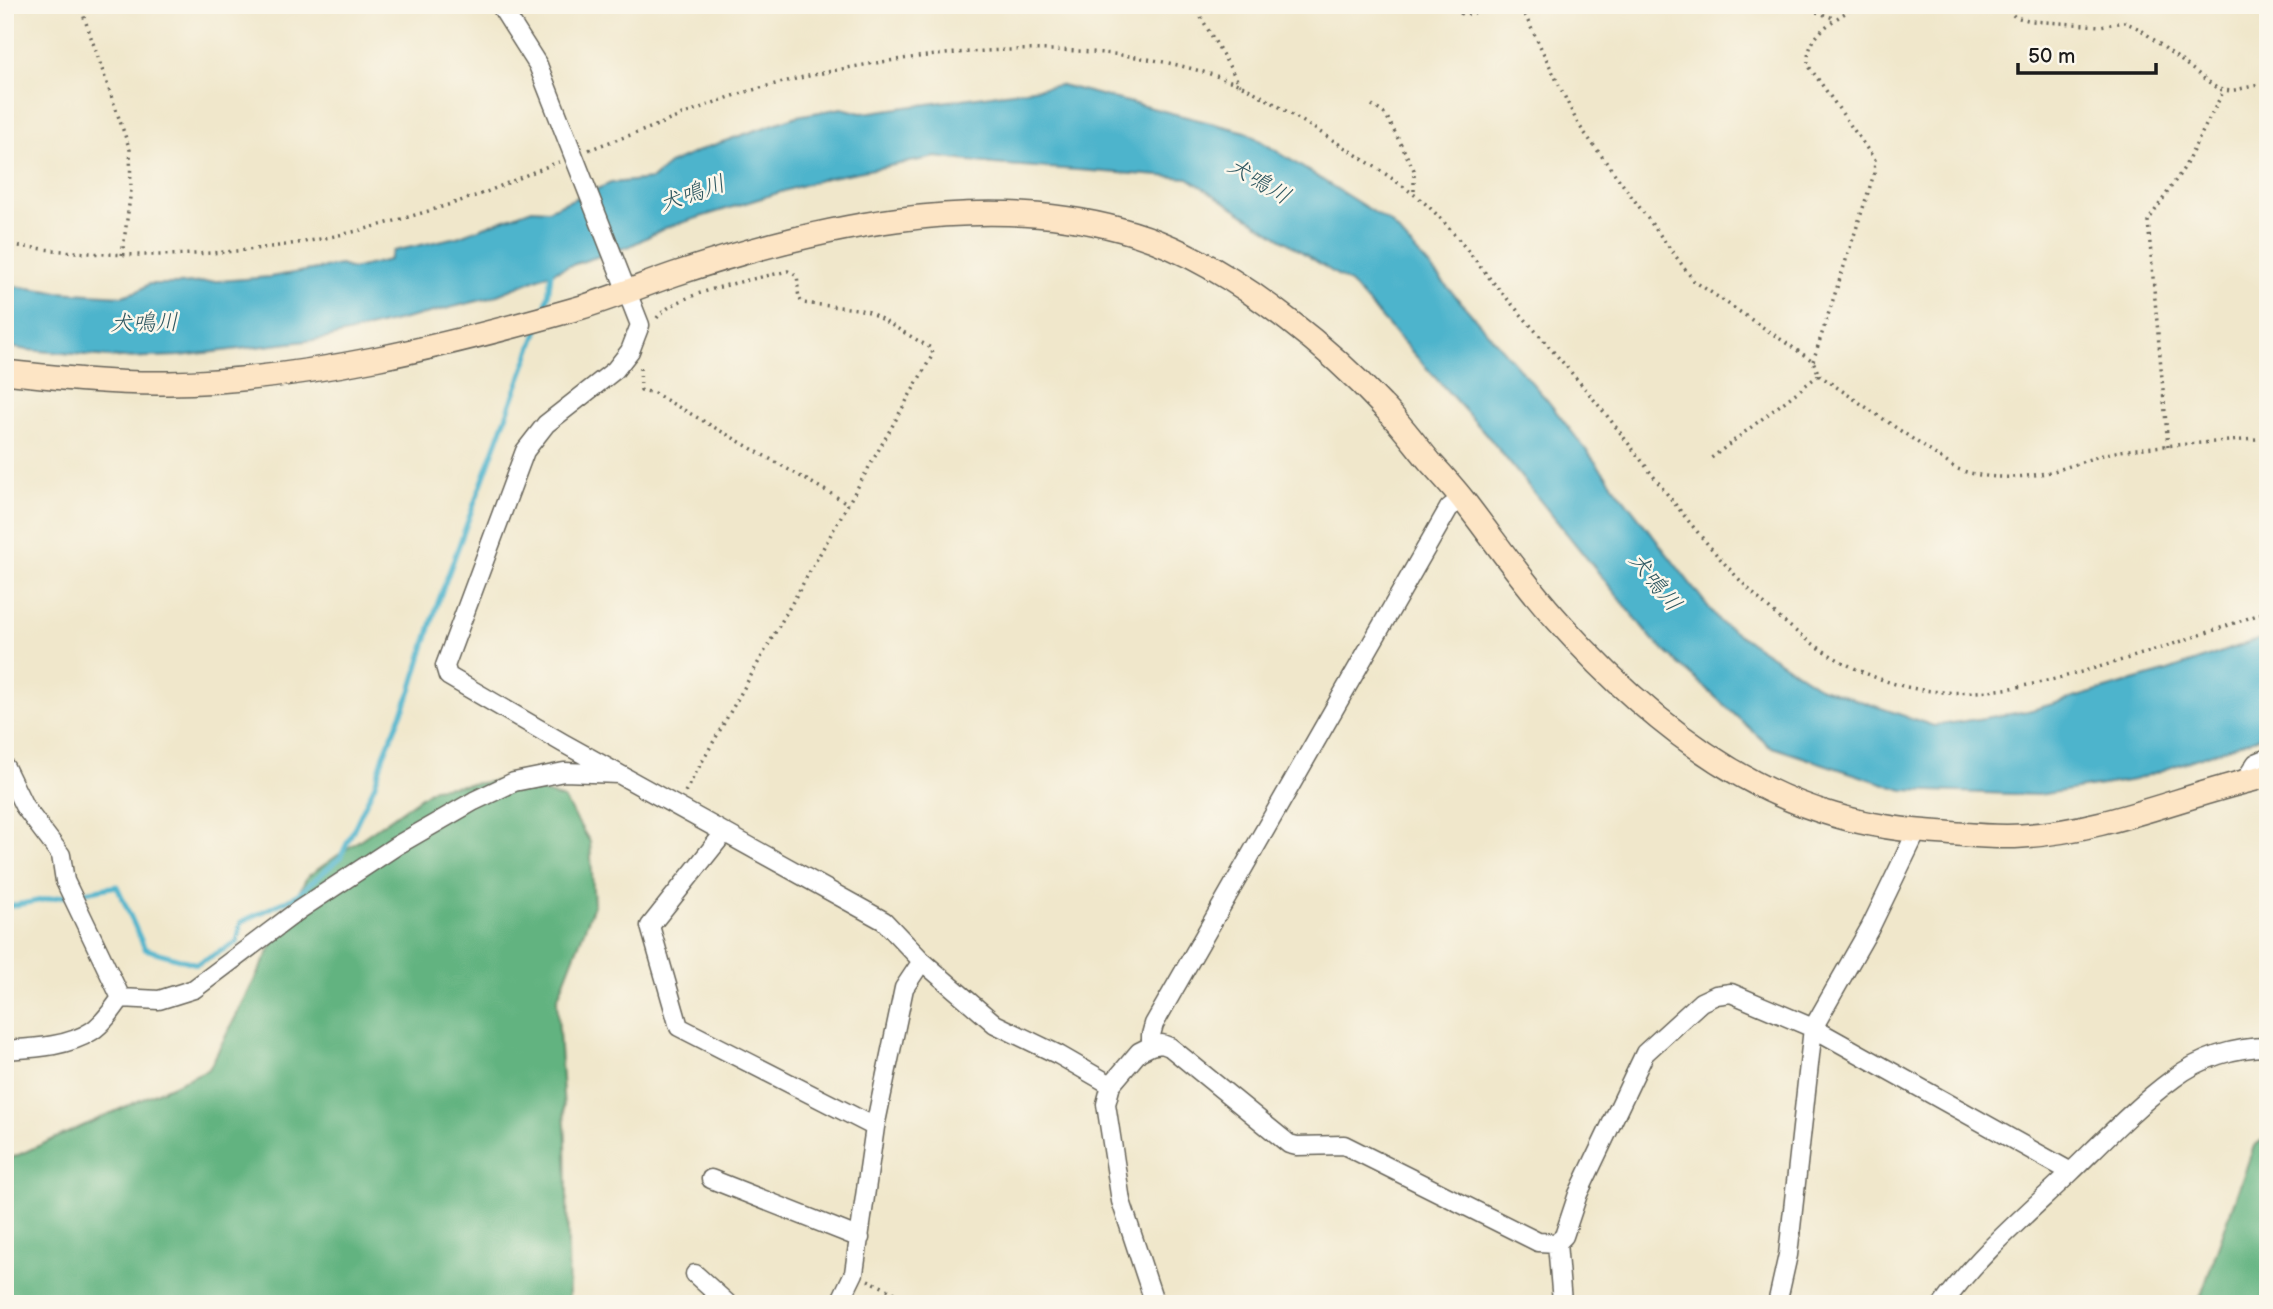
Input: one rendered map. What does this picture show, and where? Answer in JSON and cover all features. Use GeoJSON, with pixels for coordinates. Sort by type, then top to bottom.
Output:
{"type":"FeatureCollection","features":[{"type":"Feature","properties":{"kind":"street"},"geometry":{"type":"LineString","coordinates":[[500,5],[538,65],[640,325],[630,351],[615,370],[546,424],[525,451],[444,666],[448,676],[884,921],[922,961],[995,1024],[1059,1055],[1111,1085]]}},
{"type":"Feature","properties":{"kind":"street"},"geometry":{"type":"LineString","coordinates":[[5,372],[75,379],[168,383],[259,378],[399,354],[579,308],[674,274],[782,243],[912,218],[1023,213],[1124,230],[1197,260],[1237,284],[1331,355],[1383,406],[1462,498],[1555,618],[1607,673],[1659,719],[1738,773],[1794,802],[1874,825],[1917,831],[2023,836],[2076,829],[2148,812],[2268,776]]}},
{"type":"Feature","properties":{"kind":"street"},"geometry":{"type":"LineString","coordinates":[[1151,1046],[1154,1024],[1449,508],[1462,498]]}},
{"type":"Feature","properties":{"kind":"street"},"geometry":{"type":"LineString","coordinates":[[2244,782],[2256,763],[2268,758]]}},
{"type":"Feature","properties":{"kind":"street"},"geometry":{"type":"LineString","coordinates":[[5,767],[24,806],[61,855],[65,881],[121,998]]}},
{"type":"Feature","properties":{"kind":"street"},"geometry":{"type":"LineString","coordinates":[[121,998],[159,1000],[194,989],[299,910],[396,846],[474,801],[514,782],[564,772],[623,775]]}},
{"type":"Feature","properties":{"kind":"street"},"geometry":{"type":"LineString","coordinates":[[1777,1304],[1788,1255],[1813,1028],[1870,928],[1917,831]]}},
{"type":"Feature","properties":{"kind":"street"},"geometry":{"type":"LineString","coordinates":[[724,833],[650,926],[679,1027],[875,1127]]}},
{"type":"Feature","properties":{"kind":"street"},"geometry":{"type":"LineString","coordinates":[[839,1304],[854,1273],[875,1127],[904,988],[922,961]]}},
{"type":"Feature","properties":{"kind":"street"},"geometry":{"type":"LineString","coordinates":[[1154,1302],[1121,1201],[1105,1104],[1111,1085],[1139,1052],[1162,1044],[1170,1047],[1289,1144],[1344,1145],[1538,1242],[1557,1243],[1564,1236],[1578,1194],[1645,1053],[1701,1002],[1716,995],[1731,993],[1813,1028],[2071,1172]]}},
{"type":"Feature","properties":{"kind":"street"},"geometry":{"type":"LineString","coordinates":[[5,1050],[37,1048],[71,1040],[93,1030],[121,998]]}},
{"type":"Feature","properties":{"kind":"street"},"geometry":{"type":"LineString","coordinates":[[1943,1304],[1960,1280],[1993,1246],[2174,1078],[2213,1057],[2244,1047],[2268,1047]]}},
{"type":"Feature","properties":{"kind":"street"},"geometry":{"type":"LineString","coordinates":[[711,1179],[860,1238]]}},
{"type":"Feature","properties":{"kind":"street"},"geometry":{"type":"LineString","coordinates":[[1557,1243],[1560,1304]]}},
{"type":"Feature","properties":{"kind":"street"},"geometry":{"type":"LineString","coordinates":[[695,1274],[727,1304]]}},
{"type":"Feature","properties":{"kind":"path"},"geometry":{"type":"LineString","coordinates":[[76,5],[83,14],[130,150],[131,190],[122,256]]}},
{"type":"Feature","properties":{"kind":"path"},"geometry":{"type":"LineString","coordinates":[[1194,5],[1241,86]]}},
{"type":"Feature","properties":{"kind":"path"},"geometry":{"type":"LineString","coordinates":[[1449,5],[1463,15],[1514,6],[1522,9],[1578,124],[1694,281],[1813,361],[1819,375],[1955,468],[1972,475],[2005,478],[2050,472],[2101,454],[2268,438]]}},
{"type":"Feature","properties":{"kind":"path"},"geometry":{"type":"LineString","coordinates":[[1805,5],[1808,9],[1836,19]]}},
{"type":"Feature","properties":{"kind":"path"},"geometry":{"type":"LineString","coordinates":[[1813,361],[1874,174],[1875,160],[1808,65],[1807,54],[1813,40],[1836,19],[1859,5]]}},
{"type":"Feature","properties":{"kind":"path"},"geometry":{"type":"LineString","coordinates":[[2003,5],[2015,17],[2032,21],[2100,26],[2123,22],[2140,29],[2218,89],[2247,89],[2268,83]]}},
{"type":"Feature","properties":{"kind":"path"},"geometry":{"type":"LineString","coordinates":[[5,244],[122,256],[203,254],[260,248],[382,224],[479,194],[744,92],[848,68],[923,58],[1038,50],[1095,52],[1159,61],[1241,86],[1347,149],[1426,204],[1614,424],[1716,553],[1756,596],[1793,628],[1841,662],[1878,679],[1911,688],[1979,691],[2014,688],[2061,679],[2199,637],[2268,611]]}},
{"type":"Feature","properties":{"kind":"path"},"geometry":{"type":"LineString","coordinates":[[2168,446],[2148,221],[2184,168],[2224,90]]}},
{"type":"Feature","properties":{"kind":"path"},"geometry":{"type":"LineString","coordinates":[[1372,105],[1386,115],[1414,170],[1414,195]]}},
{"type":"Feature","properties":{"kind":"path"},"geometry":{"type":"LineString","coordinates":[[654,323],[668,308],[711,289],[788,271],[797,276],[797,296],[802,303],[857,309],[869,313],[932,348],[933,354],[677,806]]}},
{"type":"Feature","properties":{"kind":"path"},"geometry":{"type":"LineString","coordinates":[[642,363],[639,370],[641,390],[654,393],[849,504]]}},
{"type":"Feature","properties":{"kind":"path"},"geometry":{"type":"LineString","coordinates":[[1710,459],[1819,375]]}},
{"type":"Feature","properties":{"kind":"path"},"geometry":{"type":"LineString","coordinates":[[854,1273],[918,1304]]}},
{"type":"Feature","properties":{"kind":"green space"},"geometry":{"type":"Polygon","coordinates":[[[507,780],[564,799],[590,842],[594,905],[557,1000],[566,1141],[569,1304],[5,1304],[5,1161],[209,1069],[307,877],[434,788],[507,780]]]}},
{"type":"Feature","properties":{"kind":"green space"},"geometry":{"type":"Polygon","coordinates":[[[2268,1136],[2268,1304],[2198,1304],[2254,1146],[2268,1136]]]}},
{"type":"Feature","properties":{"kind":"water","name":"犬鳴川"},"geometry":{"type":"Polygon","coordinates":[[[1061,85],[1246,132],[1391,223],[1547,400],[1721,623],[1819,687],[1934,726],[2028,711],[2168,671],[2268,636],[2268,734],[2134,780],[2038,795],[1903,790],[1769,746],[1653,640],[1487,435],[1351,284],[1188,178],[993,164],[936,157],[826,178],[665,228],[630,246],[566,267],[490,298],[323,339],[180,356],[121,358],[5,346],[5,285],[57,292],[122,296],[149,284],[270,277],[340,265],[352,269],[389,260],[393,251],[457,237],[532,209],[548,210],[611,183],[652,179],[669,164],[705,148],[797,116],[842,108],[861,113],[871,112],[1061,85]]]}},
{"type":"Feature","properties":{"kind":"waterway"},"geometry":{"type":"LineString","coordinates":[[544,311],[552,266]]}},
{"type":"Feature","properties":{"kind":"waterway"},"geometry":{"type":"LineString","coordinates":[[5,907],[117,886],[145,949],[197,964],[237,942],[241,922],[296,896],[340,858],[375,784],[411,691],[437,605],[539,327]]}}]}
